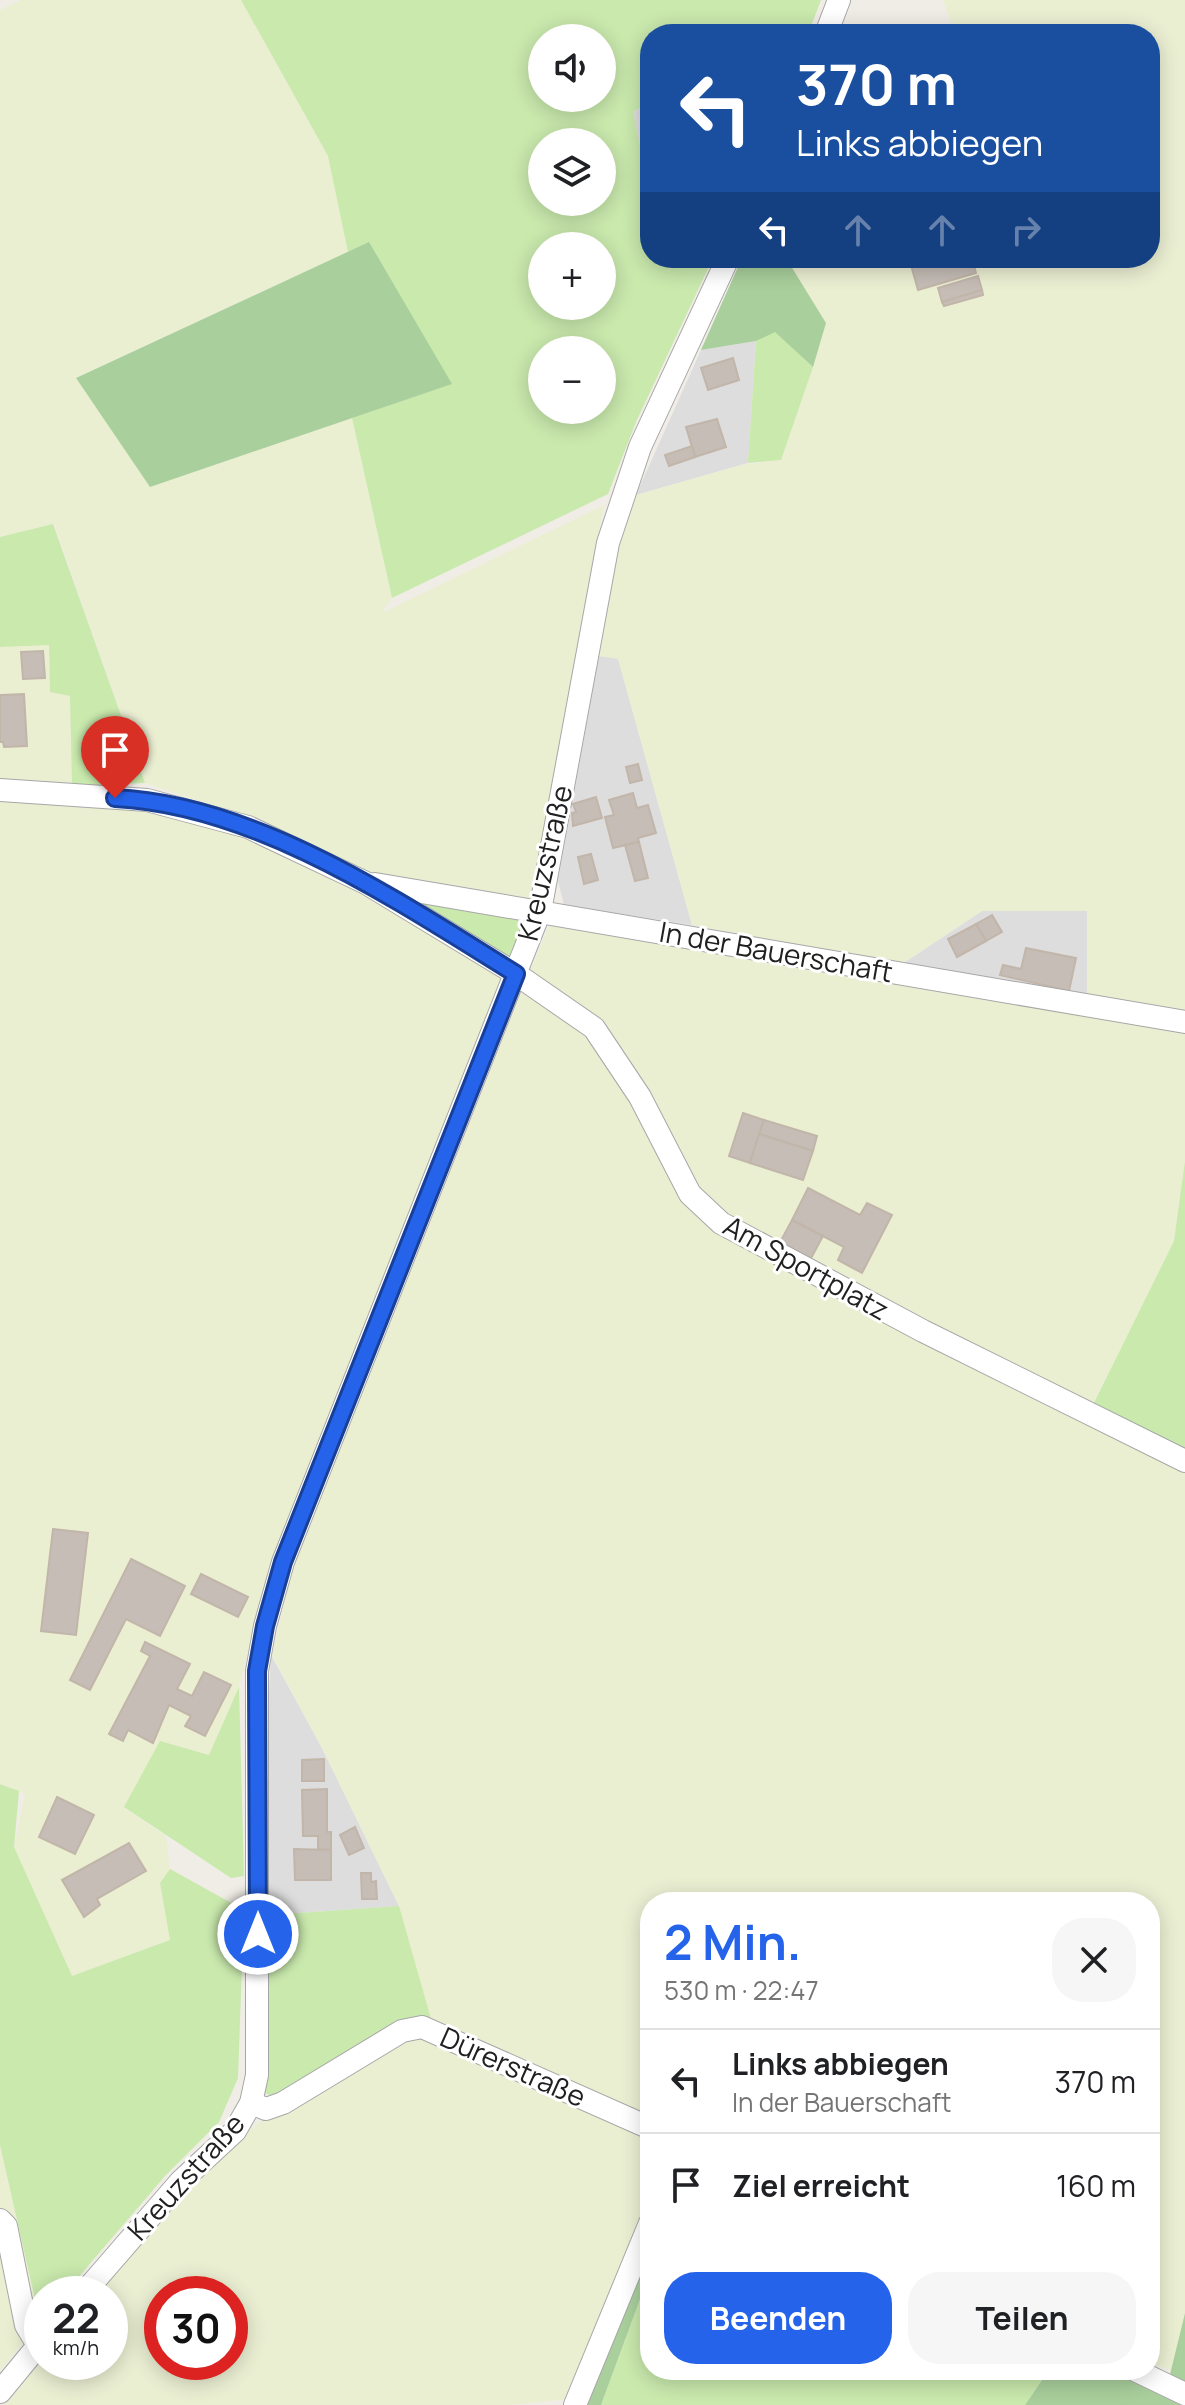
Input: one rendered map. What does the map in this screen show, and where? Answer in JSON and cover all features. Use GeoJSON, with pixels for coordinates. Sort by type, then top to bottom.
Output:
{"type":"FeatureCollection","features":[{"type":"Feature","properties":{"kind":"street"},"geometry":{"type":"LineString","coordinates":[[830,24],[839,0]]}},
{"type":"Feature","properties":{"kind":"street","name":"Kreuzstraße"},"geometry":{"type":"LineString","coordinates":[[99,2276],[181,2181],[235,2131],[251,2103],[257,2075],[257,1671],[265,1626],[283,1562],[540,911],[608,543],[640,447],[723,268]]}},
{"type":"Feature","properties":{"kind":"street","name":"In der Bauerschaft"},"geometry":{"type":"LineString","coordinates":[[0,790],[147,800],[248,827],[366,883],[516,974]]}},
{"type":"Feature","properties":{"kind":"street","name":"In der Bauerschaft"},"geometry":{"type":"LineString","coordinates":[[366,883],[1185,1022]]}},
{"type":"Feature","properties":{"kind":"street","name":"Am Sportplatz"},"geometry":{"type":"LineString","coordinates":[[516,974],[594,1028],[640,1097],[690,1194],[721,1223],[923,1331],[1185,1461]]}},
{"type":"Feature","properties":{"kind":"street","name":"Dürerstraße"},"geometry":{"type":"LineString","coordinates":[[251,2103],[266,2109],[283,2103],[402,2031],[422,2027],[640,2124]]}},
{"type":"Feature","properties":{"kind":"street"},"geometry":{"type":"LineString","coordinates":[[0,2220],[6,2226],[24,2315]]}},
{"type":"Feature","properties":{"kind":"street"},"geometry":{"type":"LineString","coordinates":[[575,2405],[640,2247]]}},
{"type":"Feature","properties":{"kind":"street"},"geometry":{"type":"LineString","coordinates":[[0,2392],[24,2363]]}},
{"type":"Feature","properties":{"kind":"street"},"geometry":{"type":"LineString","coordinates":[[1156,2380],[1185,2394]]}},
{"type":"Feature","properties":{"kind":"shaded area"},"geometry":{"type":"Polygon","coordinates":[[[640,108],[640,146],[633,112],[640,108]]]}},
{"type":"Feature","properties":{"kind":"shaded area"},"geometry":{"type":"Polygon","coordinates":[[[756,341],[748,463],[636,495],[701,350],[756,341]]]}},
{"type":"Feature","properties":{"kind":"shaded area"},"geometry":{"type":"Polygon","coordinates":[[[599,656],[618,658],[692,925],[564,905],[558,881],[599,656]]]}},
{"type":"Feature","properties":{"kind":"shaded area"},"geometry":{"type":"Polygon","coordinates":[[[982,911],[1087,911],[1087,999],[902,964],[982,911]]]}},
{"type":"Feature","properties":{"kind":"shaded area"},"geometry":{"type":"Polygon","coordinates":[[[271,1655],[322,1748],[399,1906],[269,1915],[266,1751],[271,1655]]]}},
{"type":"Feature","properties":{"kind":"green space"},"geometry":{"type":"Polygon","coordinates":[[[21,0],[241,0],[328,156],[348,252],[77,377],[150,487],[352,418],[392,598],[382,613],[604,505],[534,899],[363,871],[252,819],[145,783],[54,524],[0,537],[0,10],[21,0]]]}},
{"type":"Feature","properties":{"kind":"green space"},"geometry":{"type":"Polygon","coordinates":[[[241,0],[821,0],[812,24],[640,24],[640,108],[633,112],[640,146],[640,268],[708,268],[636,422],[608,494],[392,598],[352,418],[451,384],[369,243],[348,252],[328,156],[241,0]]]}},
{"type":"Feature","properties":{"kind":"green space"},"geometry":{"type":"Polygon","coordinates":[[[943,0],[1185,0],[1185,1016],[1087,999],[1087,911],[982,911],[902,964],[692,925],[618,659],[599,656],[615,558],[636,495],[741,465],[781,460],[826,323],[792,268],[1160,268],[1160,24],[951,24],[943,0]]]}},
{"type":"Feature","properties":{"kind":"green space"},"geometry":{"type":"Polygon","coordinates":[[[369,242],[452,384],[150,487],[76,378],[369,242]]]}},
{"type":"Feature","properties":{"kind":"green space"},"geometry":{"type":"Polygon","coordinates":[[[738,268],[792,268],[826,323],[813,367],[775,332],[756,341],[701,350],[738,268]]]}},
{"type":"Feature","properties":{"kind":"green space"},"geometry":{"type":"Polygon","coordinates":[[[775,331],[813,367],[781,460],[748,463],[756,341],[775,331]]]}},
{"type":"Feature","properties":{"kind":"green space"},"geometry":{"type":"Polygon","coordinates":[[[53,524],[145,783],[72,786],[70,696],[50,692],[49,645],[0,647],[0,537],[53,524]]]}},
{"type":"Feature","properties":{"kind":"green space"},"geometry":{"type":"Polygon","coordinates":[[[49,644],[50,691],[70,696],[72,786],[0,781],[0,647],[49,644]]]}},
{"type":"Feature","properties":{"kind":"green space"},"geometry":{"type":"Polygon","coordinates":[[[0,797],[146,806],[244,831],[373,894],[501,977],[263,1589],[239,1687],[209,1755],[160,1742],[125,1808],[166,1836],[170,1869],[160,1883],[170,1940],[72,1977],[14,1847],[25,1794],[0,1783],[0,797]]]}},
{"type":"Feature","properties":{"kind":"green space"},"geometry":{"type":"Polygon","coordinates":[[[407,901],[526,919],[509,960],[407,901]]]}},
{"type":"Feature","properties":{"kind":"green space"},"geometry":{"type":"Polygon","coordinates":[[[550,924],[1185,1031],[1185,1161],[1174,1241],[1093,1405],[752,1236],[694,1193],[641,1079],[529,973],[550,924]]]}},
{"type":"Feature","properties":{"kind":"green space"},"geometry":{"type":"Polygon","coordinates":[[[522,991],[586,1035],[632,1106],[683,1199],[1185,1468],[1185,2313],[1172,2371],[1160,2366],[1160,1892],[640,1892],[640,2113],[431,2019],[399,1906],[322,1748],[272,1655],[293,1567],[522,991]]]}},
{"type":"Feature","properties":{"kind":"green space"},"geometry":{"type":"Polygon","coordinates":[[[1185,1161],[1185,1451],[1093,1405],[1174,1241],[1185,1161]]]}},
{"type":"Feature","properties":{"kind":"green space"},"geometry":{"type":"Polygon","coordinates":[[[239,1687],[244,1876],[231,1878],[124,1807],[160,1741],[209,1755],[239,1687]]]}},
{"type":"Feature","properties":{"kind":"green space"},"geometry":{"type":"Polygon","coordinates":[[[0,1784],[19,1791],[14,1847],[72,1976],[170,1940],[160,1883],[170,1869],[244,1910],[238,2078],[219,2122],[165,2176],[79,2276],[30,2276],[0,2145],[0,1784]]]}},
{"type":"Feature","properties":{"kind":"green space"},"geometry":{"type":"Polygon","coordinates":[[[399,1906],[431,2019],[278,2098],[264,2093],[269,1915],[399,1906]]]}},
{"type":"Feature","properties":{"kind":"green space"},"geometry":{"type":"Polygon","coordinates":[[[426,2038],[640,2135],[640,2226],[571,2399],[510,2405],[5,2405],[26,2380],[128,2380],[128,2276],[112,2276],[192,2181],[258,2123],[406,2040],[426,2038]]]}},
{"type":"Feature","properties":{"kind":"green space"},"geometry":{"type":"Polygon","coordinates":[[[0,2145],[30,2276],[24,2276],[24,2341],[0,2371],[0,2145]]]}},
{"type":"Feature","properties":{"kind":"green space"},"geometry":{"type":"Polygon","coordinates":[[[640,2270],[640,2299],[601,2405],[585,2405],[640,2270]]]}},
{"type":"Feature","properties":{"kind":"green space"},"geometry":{"type":"Polygon","coordinates":[[[640,2299],[640,2380],[1042,2380],[1025,2405],[601,2405],[640,2299]]]}},
{"type":"Feature","properties":{"kind":"green space"},"geometry":{"type":"Polygon","coordinates":[[[1185,2313],[1185,2405],[1025,2405],[1042,2380],[1142,2380],[1166,2391],[1185,2313]]]}},
{"type":"Feature","properties":{"kind":"building"},"geometry":{"type":"Polygon","coordinates":[[[912,268],[975,268],[976,273],[918,290],[912,268]]]}},
{"type":"Feature","properties":{"kind":"building"},"geometry":{"type":"Polygon","coordinates":[[[978,276],[982,290],[942,302],[938,288],[978,276]]]}},
{"type":"Feature","properties":{"kind":"building"},"geometry":{"type":"Polygon","coordinates":[[[982,290],[983,295],[944,306],[942,302],[982,290]]]}},
{"type":"Feature","properties":{"kind":"building"},"geometry":{"type":"Polygon","coordinates":[[[733,358],[739,380],[708,390],[701,368],[733,358]]]}},
{"type":"Feature","properties":{"kind":"building"},"geometry":{"type":"Polygon","coordinates":[[[717,419],[726,447],[695,457],[686,427],[717,419]]]}},
{"type":"Feature","properties":{"kind":"building"},"geometry":{"type":"Polygon","coordinates":[[[692,446],[695,457],[669,466],[665,455],[692,446]]]}},
{"type":"Feature","properties":{"kind":"building"},"geometry":{"type":"Polygon","coordinates":[[[43,651],[45,678],[23,679],[21,652],[43,651]]]}},
{"type":"Feature","properties":{"kind":"building"},"geometry":{"type":"Polygon","coordinates":[[[24,694],[27,746],[4,747],[0,742],[0,695],[24,694]]]}},
{"type":"Feature","properties":{"kind":"building"},"geometry":{"type":"Polygon","coordinates":[[[638,764],[642,780],[630,783],[626,767],[638,764]]]}},
{"type":"Feature","properties":{"kind":"building"},"geometry":{"type":"Polygon","coordinates":[[[633,793],[637,808],[648,805],[656,833],[638,838],[639,842],[613,848],[605,817],[614,815],[609,800],[633,793]]]}},
{"type":"Feature","properties":{"kind":"building"},"geometry":{"type":"Polygon","coordinates":[[[596,797],[602,818],[573,826],[572,813],[576,812],[573,804],[596,797]]]}},
{"type":"Feature","properties":{"kind":"building"},"geometry":{"type":"Polygon","coordinates":[[[639,842],[648,878],[635,881],[625,845],[639,842]]]}},
{"type":"Feature","properties":{"kind":"building"},"geometry":{"type":"Polygon","coordinates":[[[591,854],[598,880],[584,884],[578,857],[591,854]]]}},
{"type":"Feature","properties":{"kind":"building"},"geometry":{"type":"Polygon","coordinates":[[[992,915],[1002,932],[986,941],[976,924],[992,915]]]}},
{"type":"Feature","properties":{"kind":"building"},"geometry":{"type":"Polygon","coordinates":[[[976,924],[986,941],[957,957],[948,939],[976,924]]]}},
{"type":"Feature","properties":{"kind":"building"},"geometry":{"type":"Polygon","coordinates":[[[1026,948],[1076,958],[1069,991],[1000,975],[1003,965],[1021,969],[1026,948]]]}},
{"type":"Feature","properties":{"kind":"building"},"geometry":{"type":"Polygon","coordinates":[[[743,1113],[764,1120],[750,1163],[729,1156],[743,1113]]]}},
{"type":"Feature","properties":{"kind":"building"},"geometry":{"type":"Polygon","coordinates":[[[764,1120],[817,1136],[813,1151],[759,1134],[764,1120]]]}},
{"type":"Feature","properties":{"kind":"building"},"geometry":{"type":"Polygon","coordinates":[[[759,1134],[813,1151],[803,1180],[750,1163],[759,1134]]]}},
{"type":"Feature","properties":{"kind":"building"},"geometry":{"type":"Polygon","coordinates":[[[808,1188],[860,1215],[867,1203],[892,1215],[862,1273],[838,1260],[844,1247],[792,1220],[808,1188]]]}},
{"type":"Feature","properties":{"kind":"building"},"geometry":{"type":"Polygon","coordinates":[[[792,1220],[823,1236],[809,1262],[778,1246],[792,1220]]]}},
{"type":"Feature","properties":{"kind":"building"},"geometry":{"type":"Polygon","coordinates":[[[53,1529],[88,1533],[76,1635],[41,1631],[53,1529]]]}},
{"type":"Feature","properties":{"kind":"building"},"geometry":{"type":"Polygon","coordinates":[[[131,1559],[185,1586],[160,1636],[126,1619],[90,1690],[70,1680],[131,1559]]]}},
{"type":"Feature","properties":{"kind":"building"},"geometry":{"type":"Polygon","coordinates":[[[201,1574],[248,1597],[238,1617],[191,1594],[201,1574]]]}},
{"type":"Feature","properties":{"kind":"building"},"geometry":{"type":"Polygon","coordinates":[[[145,1642],[190,1664],[177,1689],[192,1696],[204,1672],[231,1685],[205,1736],[185,1726],[191,1716],[169,1705],[153,1743],[128,1730],[123,1741],[109,1734],[150,1656],[141,1651],[145,1642]]]}},
{"type":"Feature","properties":{"kind":"building"},"geometry":{"type":"Polygon","coordinates":[[[324,1759],[324,1781],[302,1781],[302,1760],[324,1759]]]}},
{"type":"Feature","properties":{"kind":"building"},"geometry":{"type":"Polygon","coordinates":[[[327,1789],[327,1832],[331,1832],[331,1850],[318,1849],[318,1836],[303,1836],[302,1790],[327,1789]]]}},
{"type":"Feature","properties":{"kind":"building"},"geometry":{"type":"Polygon","coordinates":[[[57,1797],[94,1815],[75,1854],[39,1837],[57,1797]]]}},
{"type":"Feature","properties":{"kind":"building"},"geometry":{"type":"Polygon","coordinates":[[[355,1827],[364,1848],[349,1855],[340,1835],[355,1827]]]}},
{"type":"Feature","properties":{"kind":"building"},"geometry":{"type":"Polygon","coordinates":[[[129,1843],[146,1871],[97,1899],[100,1905],[84,1917],[62,1880],[129,1843]]]}},
{"type":"Feature","properties":{"kind":"building"},"geometry":{"type":"Polygon","coordinates":[[[294,1849],[331,1850],[331,1880],[295,1880],[294,1849]]]}},
{"type":"Feature","properties":{"kind":"building"},"geometry":{"type":"Polygon","coordinates":[[[361,1873],[371,1873],[371,1882],[376,1881],[377,1899],[362,1899],[361,1873]]]}},
{"type":"Feature","properties":{"kind":"route"},"geometry":{"type":"LineString","coordinates":[[115,798],[147,800],[248,827],[366,883],[516,974],[283,1562],[265,1626],[257,1671],[258,1934]]}}]}
